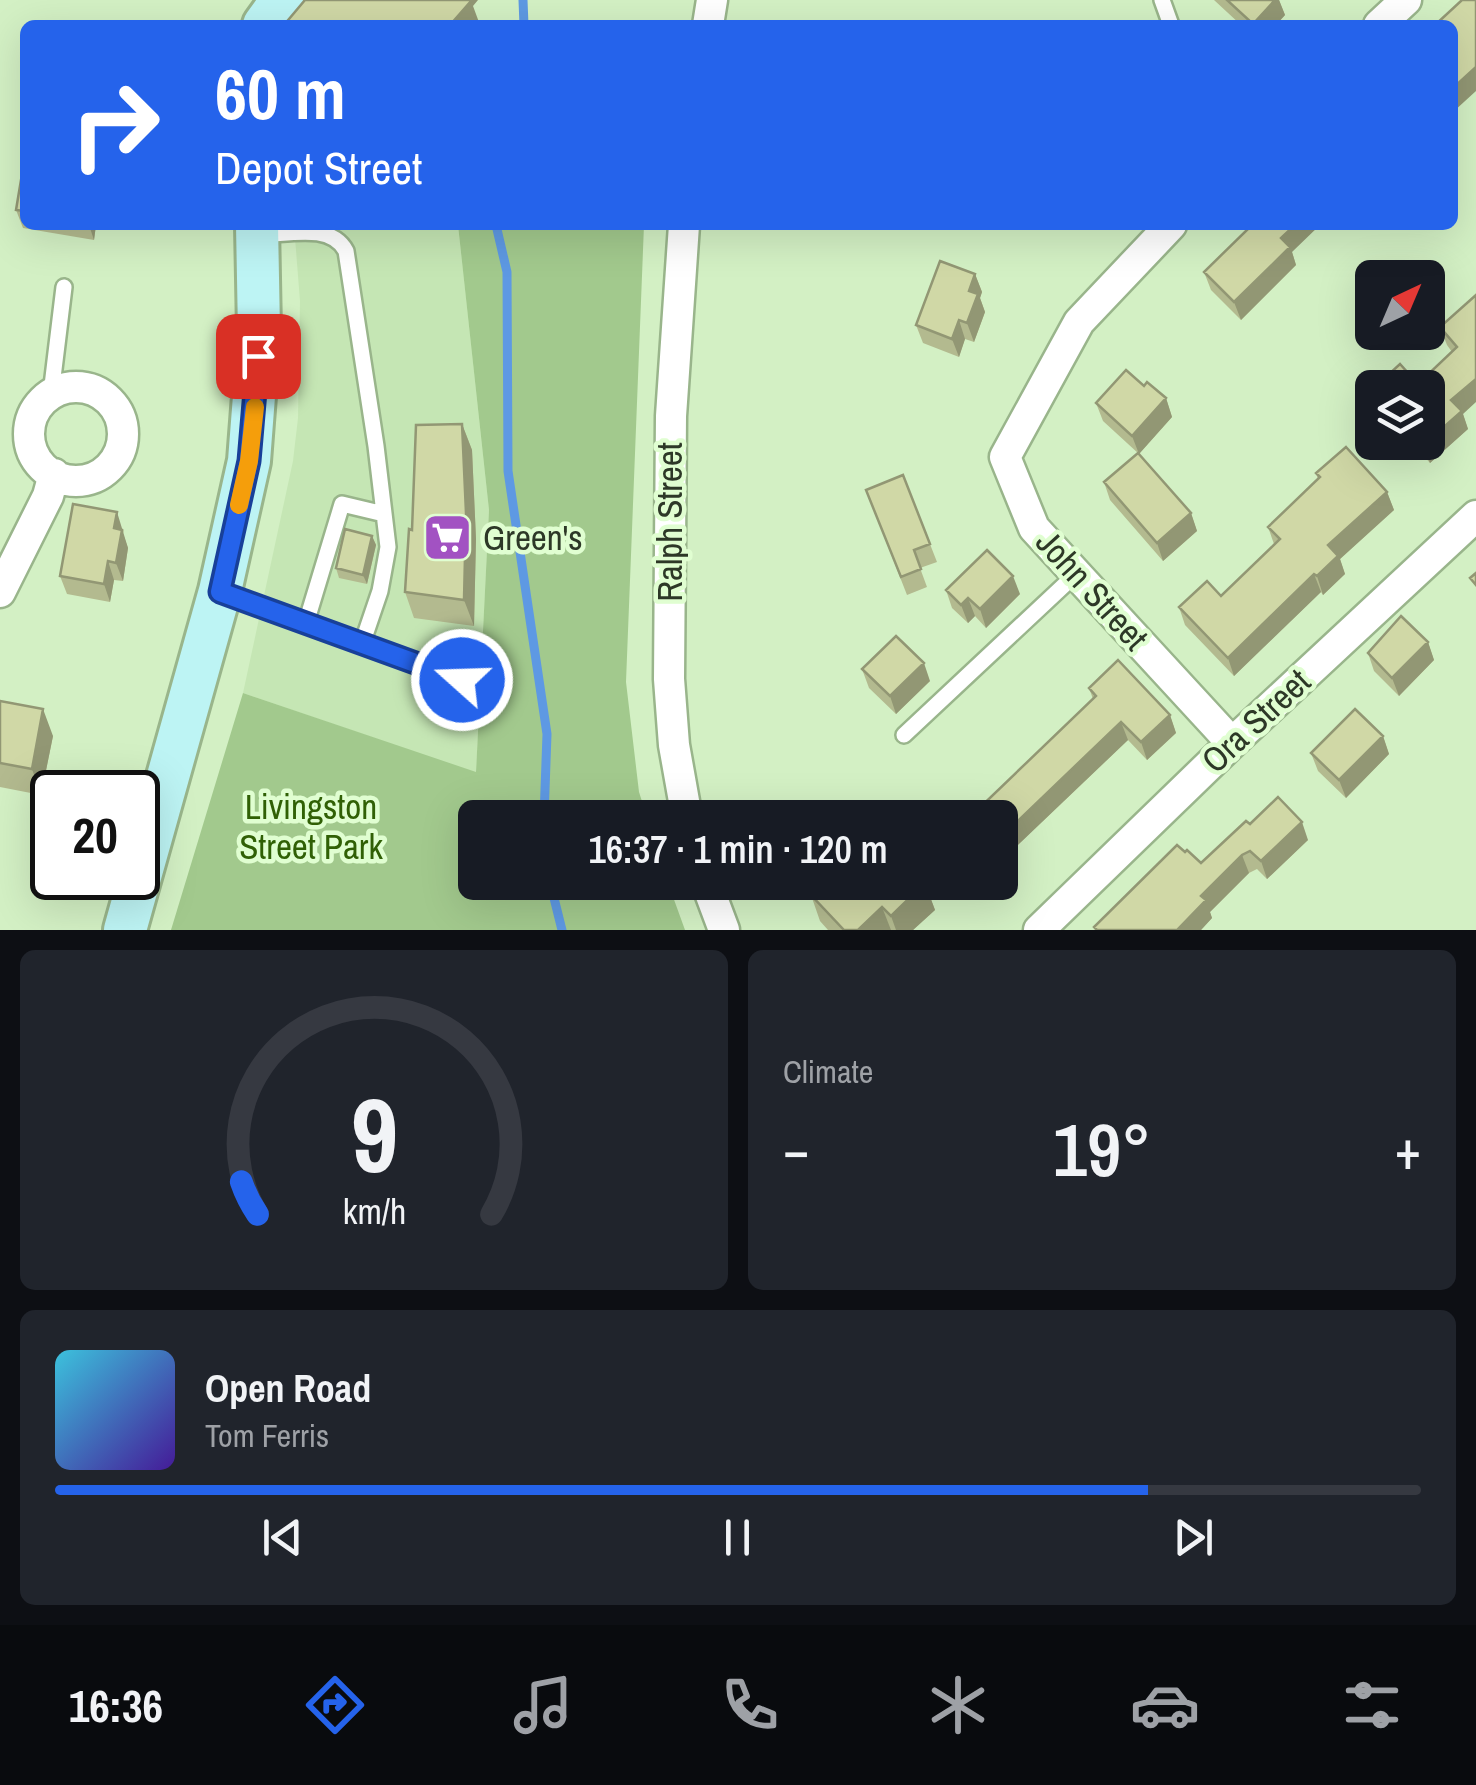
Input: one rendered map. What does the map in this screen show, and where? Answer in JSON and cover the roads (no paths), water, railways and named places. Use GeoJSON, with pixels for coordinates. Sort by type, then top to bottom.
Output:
{"type":"FeatureCollection","features":[{"type":"Feature","properties":{"kind":"street"},"geometry":{"type":"LineString","coordinates":[[1384,20],[1406,0]]}},
{"type":"Feature","properties":{"kind":"street"},"geometry":{"type":"LineString","coordinates":[[125,930],[220,592],[249,461],[259,332],[257,230]]}},
{"type":"Feature","properties":{"kind":"street","name":"Ralph Street"},"geometry":{"type":"LineString","coordinates":[[684,230],[670,416],[669,679],[674,745],[684,800]]}},
{"type":"Feature","properties":{"kind":"street","name":"John Street"},"geometry":{"type":"LineString","coordinates":[[1166,230],[1079,322],[1006,457],[1034,528],[1232,744]]}},
{"type":"Feature","properties":{"kind":"street"},"geometry":{"type":"LineString","coordinates":[[71,386],[92,390],[110,401],[116,410],[124,440],[116,460],[101,475],[81,481],[60,479],[42,468],[31,449],[29,428],[36,408],[51,394],[71,386]]}},
{"type":"Feature","properties":{"kind":"street"},"geometry":{"type":"LineString","coordinates":[[0,592],[48,496],[54,474]]}},
{"type":"Feature","properties":{"kind":"street","name":"Ora Street"},"geometry":{"type":"LineString","coordinates":[[1039,930],[1476,516]]}},
{"type":"Feature","properties":{"kind":"street"},"geometry":{"type":"LineString","coordinates":[[713,900],[724,930]]}},
{"type":"Feature","properties":{"kind":"lane"},"geometry":{"type":"LineString","coordinates":[[257,230],[324,233],[340,242],[346,251],[388,547],[385,571],[362,644]]}},
{"type":"Feature","properties":{"kind":"lane"},"geometry":{"type":"LineString","coordinates":[[51,394],[64,287]]}},
{"type":"Feature","properties":{"kind":"lane"},"geometry":{"type":"LineString","coordinates":[[306,623],[342,504],[384,514]]}},
{"type":"Feature","properties":{"kind":"lane"},"geometry":{"type":"LineString","coordinates":[[904,735],[1076,574]]}},
{"type":"Feature","properties":{"kind":"lane"},"geometry":{"type":"LineString","coordinates":[[220,592],[462,680]]}},
{"type":"Feature","properties":{"kind":"waterway"},"geometry":{"type":"LineString","coordinates":[[523,0],[524,20]]}},
{"type":"Feature","properties":{"kind":"waterway"},"geometry":{"type":"LineString","coordinates":[[497,230],[507,272],[508,471],[547,734],[545,800]]}},
{"type":"Feature","properties":{"kind":"waterway"},"geometry":{"type":"LineString","coordinates":[[554,900],[562,930]]}},
{"type":"Feature","properties":{"kind":"place","name":"Green's"},"geometry":{"type":"Point","coordinates":[448,538]}},
{"type":"Feature","properties":{"kind":"park label","name":"Livingston Street Park"},"geometry":{"type":"Point","coordinates":[311,827]}}]}
